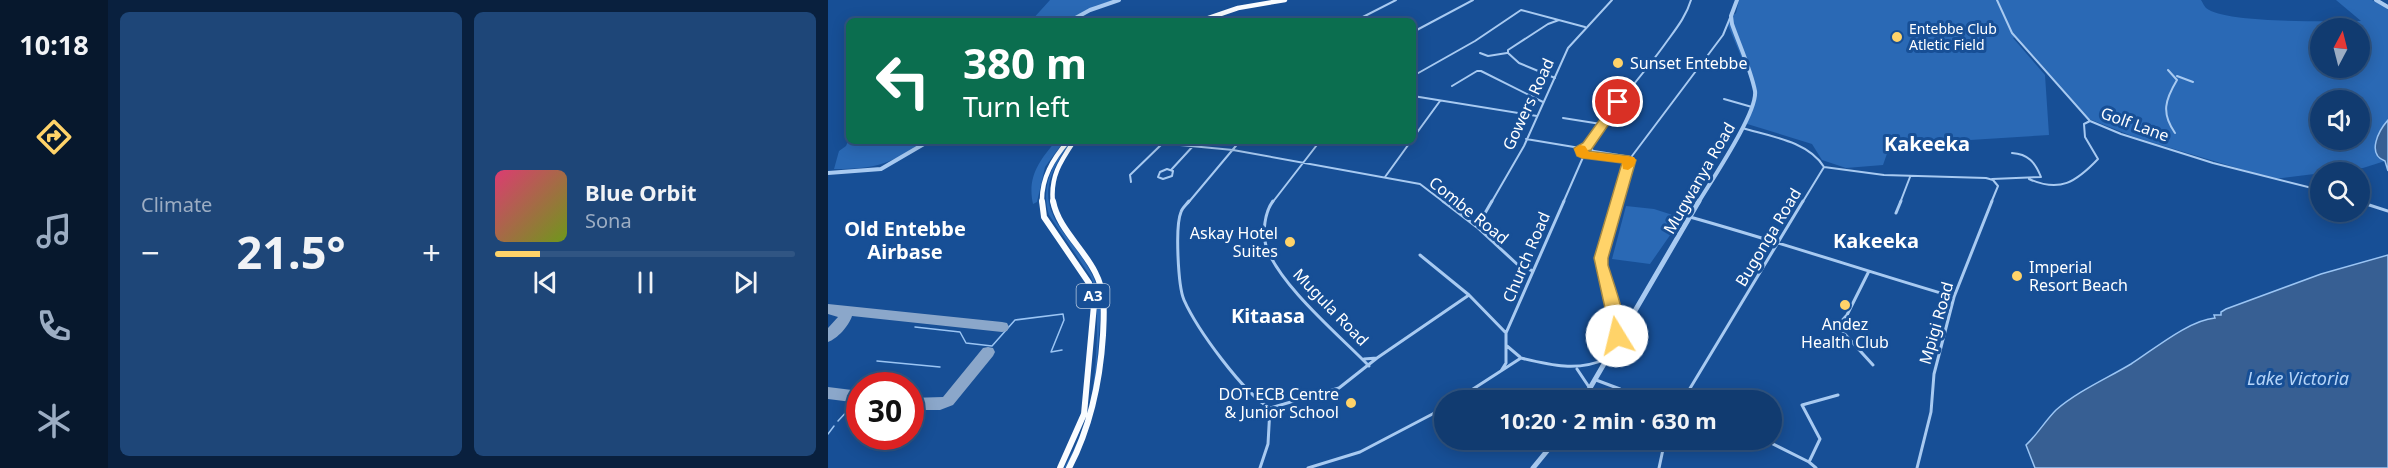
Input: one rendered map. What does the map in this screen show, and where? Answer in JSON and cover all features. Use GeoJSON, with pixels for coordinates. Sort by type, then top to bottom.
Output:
{"type":"FeatureCollection","features":[{"type":"Feature","properties":{"kind":"highway"},"geometry":{"type":"LineString","coordinates":[[1202,18],[1233,7],[1264,1],[1286,0]]}},
{"type":"Feature","properties":{"kind":"highway"},"geometry":{"type":"LineString","coordinates":[[1209,18],[1264,1]]}},
{"type":"Feature","properties":{"kind":"highway","name":"A3"},"geometry":{"type":"LineString","coordinates":[[1060,468],[1083,414],[1094,311],[1089,284],[1044,217],[1042,208],[1042,191],[1047,171],[1066,144]]}},
{"type":"Feature","properties":{"kind":"highway","name":"A3"},"geometry":{"type":"LineString","coordinates":[[1069,468],[1093,415],[1102,355],[1105,303],[1097,276],[1061,222],[1051,202],[1054,174],[1072,144]]}},
{"type":"Feature","properties":{"kind":"street"},"geometry":{"type":"LineString","coordinates":[[1075,18],[1090,10],[1119,0]]}},
{"type":"Feature","properties":{"kind":"street"},"geometry":{"type":"LineString","coordinates":[[1361,18],[1396,0]]}},
{"type":"Feature","properties":{"kind":"street"},"geometry":{"type":"LineString","coordinates":[[1416,30],[1473,0]]}},
{"type":"Feature","properties":{"kind":"street","name":"Gowers Road"},"geometry":{"type":"LineString","coordinates":[[1476,227],[1524,146],[1568,48],[1612,0]]}},
{"type":"Feature","properties":{"kind":"street"},"geometry":{"type":"LineString","coordinates":[[1526,140],[1587,147],[1601,124],[1652,62],[1687,13],[1691,0]]}},
{"type":"Feature","properties":{"kind":"street"},"geometry":{"type":"LineString","coordinates":[[1617,341],[1617,324],[1601,258],[1630,158],[1723,35],[1737,0]]}},
{"type":"Feature","properties":{"kind":"street","name":"Golf Lane"},"geometry":{"type":"LineString","coordinates":[[1997,0],[2012,33],[2090,121],[2121,134],[2213,163],[2310,187]]}},
{"type":"Feature","properties":{"kind":"street"},"geometry":{"type":"LineString","coordinates":[[2376,0],[2388,6]]}},
{"type":"Feature","properties":{"kind":"street"},"geometry":{"type":"LineString","coordinates":[[1416,74],[1475,41],[1519,11],[1526,10],[1586,27]]}},
{"type":"Feature","properties":{"kind":"street","name":"Mugwanya Road"},"geometry":{"type":"LineString","coordinates":[[1590,390],[1752,107],[1754,88],[1731,16]]}},
{"type":"Feature","properties":{"kind":"street"},"geometry":{"type":"LineString","coordinates":[[1508,53],[1509,49],[1544,26],[1559,20]]}},
{"type":"Feature","properties":{"kind":"street"},"geometry":{"type":"LineString","coordinates":[[1480,52],[1488,56],[1508,53]]}},
{"type":"Feature","properties":{"kind":"street"},"geometry":{"type":"LineString","coordinates":[[1508,53],[1519,63],[1555,78]]}},
{"type":"Feature","properties":{"kind":"street"},"geometry":{"type":"LineString","coordinates":[[2168,70],[2176,76],[2193,82]]}},
{"type":"Feature","properties":{"kind":"street"},"geometry":{"type":"LineString","coordinates":[[1452,86],[1477,71],[1543,102]]}},
{"type":"Feature","properties":{"kind":"street"},"geometry":{"type":"LineString","coordinates":[[2175,134],[2163,110],[2166,99],[2177,80],[2176,76]]}},
{"type":"Feature","properties":{"kind":"street"},"geometry":{"type":"LineString","coordinates":[[1416,96],[1537,116]]}},
{"type":"Feature","properties":{"kind":"street"},"geometry":{"type":"LineString","coordinates":[[1724,99],[1752,107]]}},
{"type":"Feature","properties":{"kind":"street"},"geometry":{"type":"LineString","coordinates":[[1416,134],[1440,100]]}},
{"type":"Feature","properties":{"kind":"street"},"geometry":{"type":"LineString","coordinates":[[1563,118],[1601,124]]}},
{"type":"Feature","properties":{"kind":"street"},"geometry":{"type":"LineString","coordinates":[[2029,179],[2042,186],[2066,186],[2087,170],[2097,159],[2083,132],[2084,124],[2090,121]]}},
{"type":"Feature","properties":{"kind":"street"},"geometry":{"type":"LineString","coordinates":[[1742,128],[1809,150],[1819,156],[1824,167],[1846,172],[1910,177],[1992,179],[2041,177],[2034,163],[2025,153],[2012,153]]}},
{"type":"Feature","properties":{"kind":"street"},"geometry":{"type":"LineString","coordinates":[[1524,146],[1538,143]]}},
{"type":"Feature","properties":{"kind":"street"},"geometry":{"type":"LineString","coordinates":[[828,173],[880,169],[924,144]]}},
{"type":"Feature","properties":{"kind":"street"},"geometry":{"type":"LineString","coordinates":[[1131,182],[1130,175],[1162,144]]}},
{"type":"Feature","properties":{"kind":"street"},"geometry":{"type":"LineString","coordinates":[[1171,170],[1174,173],[1170,178],[1158,177],[1163,170],[1171,170],[1194,144]]}},
{"type":"Feature","properties":{"kind":"street","name":"Combe Road"},"geometry":{"type":"LineString","coordinates":[[1194,144],[1420,184],[1476,227],[1509,258],[1533,271]]}},
{"type":"Feature","properties":{"kind":"street"},"geometry":{"type":"LineString","coordinates":[[1238,144],[1193,196],[1178,220],[1181,288],[1183,297],[1224,361],[1257,400],[1266,407],[1270,408],[1336,390],[1377,358],[1470,295]]}},
{"type":"Feature","properties":{"kind":"street","name":"Mugula Road"},"geometry":{"type":"LineString","coordinates":[[1317,144],[1269,207],[1265,222],[1266,245],[1279,270],[1303,299],[1369,366]]}},
{"type":"Feature","properties":{"kind":"street"},"geometry":{"type":"LineString","coordinates":[[1385,177],[1409,144]]}},
{"type":"Feature","properties":{"kind":"street"},"geometry":{"type":"LineString","coordinates":[[1588,145],[1593,153]]}},
{"type":"Feature","properties":{"kind":"street"},"geometry":{"type":"LineString","coordinates":[[1580,148],[1584,155],[1593,153],[1630,158]]}},
{"type":"Feature","properties":{"kind":"street","name":"Church Road"},"geometry":{"type":"LineString","coordinates":[[1501,370],[1506,363],[1506,333],[1584,155]]}},
{"type":"Feature","properties":{"kind":"street","name":"Bugonga Road"},"geometry":{"type":"LineString","coordinates":[[1689,390],[1824,167]]}},
{"type":"Feature","properties":{"kind":"street"},"geometry":{"type":"LineString","coordinates":[[1896,213],[1910,177]]}},
{"type":"Feature","properties":{"kind":"street","name":"Mpigi Road"},"geometry":{"type":"LineString","coordinates":[[1917,468],[1931,412],[1934,374],[1954,297],[1997,190],[1996,183],[1992,179]]}},
{"type":"Feature","properties":{"kind":"street"},"geometry":{"type":"LineString","coordinates":[[2370,205],[2388,211]]}},
{"type":"Feature","properties":{"kind":"street"},"geometry":{"type":"LineString","coordinates":[[1690,218],[1779,242],[1868,273],[1954,297]]}},
{"type":"Feature","properties":{"kind":"street"},"geometry":{"type":"LineString","coordinates":[[1420,255],[1470,295],[1506,333]]}},
{"type":"Feature","properties":{"kind":"street"},"geometry":{"type":"LineString","coordinates":[[1868,273],[1847,315],[1839,324],[1842,331],[1873,365]]}},
{"type":"Feature","properties":{"kind":"street"},"geometry":{"type":"LineString","coordinates":[[1506,345],[1521,358],[1577,369],[1598,364],[1608,358]]}},
{"type":"Feature","properties":{"kind":"street"},"geometry":{"type":"LineString","coordinates":[[1364,359],[1377,358]]}},
{"type":"Feature","properties":{"kind":"street"},"geometry":{"type":"LineString","coordinates":[[1471,390],[1521,358]]}},
{"type":"Feature","properties":{"kind":"street"},"geometry":{"type":"LineString","coordinates":[[1577,369],[1590,390]]}},
{"type":"Feature","properties":{"kind":"street"},"geometry":{"type":"LineString","coordinates":[[1596,380],[1622,390]]}},
{"type":"Feature","properties":{"kind":"street"},"geometry":{"type":"LineString","coordinates":[[1809,462],[1820,439],[1803,405],[1838,395]]}},
{"type":"Feature","properties":{"kind":"street"},"geometry":{"type":"LineString","coordinates":[[1260,468],[1268,444],[1270,408]]}},
{"type":"Feature","properties":{"kind":"street"},"geometry":{"type":"LineString","coordinates":[[1308,468],[1360,452],[1434,413]]}},
{"type":"Feature","properties":{"kind":"street"},"geometry":{"type":"LineString","coordinates":[[1782,448],[1816,468]]}},
{"type":"Feature","properties":{"kind":"street"},"geometry":{"type":"LineString","coordinates":[[1533,468],[1548,450]]}},
{"type":"Feature","properties":{"kind":"street"},"geometry":{"type":"LineString","coordinates":[[1659,468],[1663,450]]}},
{"type":"Feature","properties":{"kind":"shaded area"},"geometry":{"type":"Polygon","coordinates":[[[1050,0],[1115,0],[1095,6],[1072,18],[1034,18],[1050,0]]]}},
{"type":"Feature","properties":{"kind":"shaded area"},"geometry":{"type":"Polygon","coordinates":[[[1739,0],[2201,0],[2206,8],[2234,17],[2310,21],[2310,78],[2370,78],[2370,18],[2357,18],[2336,0],[2372,0],[2388,8],[2388,120],[2381,129],[2376,142],[2377,153],[2385,161],[2370,166],[2370,162],[2310,162],[2310,175],[2274,179],[2137,138],[2089,119],[2016,37],[2013,38],[2045,75],[2049,135],[1890,145],[1883,165],[1846,168],[1822,160],[1812,144],[1744,123],[1751,112],[1755,90],[1728,25],[1728,19],[1736,13],[1739,0]]]}},
{"type":"Feature","properties":{"kind":"shaded area"},"geometry":{"type":"Polygon","coordinates":[[[847,144],[923,144],[903,155],[874,166],[834,169],[839,151],[847,144]]]}},
{"type":"Feature","properties":{"kind":"shaded area"},"geometry":{"type":"Polygon","coordinates":[[[1053,144],[1062,144],[1045,167],[1037,202],[1033,204],[1033,177],[1044,155],[1053,144]]]}},
{"type":"Feature","properties":{"kind":"shaded area"},"geometry":{"type":"Polygon","coordinates":[[[1070,144],[1054,169],[1048,191],[1051,210],[1085,262],[1095,282],[1101,307],[1095,390],[1090,414],[1067,468],[1064,468],[1078,441],[1091,401],[1097,324],[1091,277],[1049,215],[1047,185],[1058,158],[1070,144]]]}},
{"type":"Feature","properties":{"kind":"shaded area"},"geometry":{"type":"Polygon","coordinates":[[[1626,206],[1654,209],[1682,218],[1650,264],[1612,259],[1626,206]]]}},
{"type":"Feature","properties":{"kind":"water"},"geometry":{"type":"Polygon","coordinates":[[[2388,120],[2388,171],[2385,161],[2379,158],[2375,148],[2378,136],[2388,120]]]}},
{"type":"Feature","properties":{"kind":"water","name":"Lake Victoria"},"geometry":{"type":"Polygon","coordinates":[[[2388,255],[2388,468],[2035,468],[2026,445],[2056,410],[2073,397],[2131,364],[2172,336],[2194,324],[2215,318],[2214,315],[2221,315],[2221,312],[2226,309],[2321,274],[2388,255]]]}},
{"type":"Feature","properties":{"kind":"waterway"},"geometry":{"type":"LineString","coordinates":[[915,327],[960,332],[966,343],[992,346],[1015,320],[1063,314],[1064,320],[1051,352],[1062,350]]}},
{"type":"Feature","properties":{"kind":"waterway"},"geometry":{"type":"LineString","coordinates":[[877,361],[940,367]]}},
{"type":"Feature","properties":{"kind":"waterway"},"geometry":{"type":"LineString","coordinates":[[838,421],[846,412]]}},
{"type":"Feature","properties":{"kind":"waterway"},"geometry":{"type":"LineString","coordinates":[[828,434],[834,426]]}},
{"type":"Feature","properties":{"kind":"taxiway"},"geometry":{"type":"LineString","coordinates":[[828,309],[840,310]]}},
{"type":"Feature","properties":{"kind":"taxiway"},"geometry":{"type":"LineString","coordinates":[[828,337],[845,319],[845,315],[840,310]]}},
{"type":"Feature","properties":{"kind":"taxiway"},"geometry":{"type":"LineString","coordinates":[[840,310],[1002,327]]}},
{"type":"Feature","properties":{"kind":"taxiway"},"geometry":{"type":"LineString","coordinates":[[924,404],[940,404],[948,401],[988,352]]}},
{"type":"Feature","properties":{"kind":"taxiway"},"geometry":{"type":"LineString","coordinates":[[828,393],[846,395]]}},
{"type":"Feature","properties":{"kind":"slow traffic"},"geometry":{"type":"LineString","coordinates":[[1580,149],[1586,155],[1629,160],[1628,166]]}},
{"type":"Feature","properties":{"kind":"place","name":"Entebbe Club Atletic Field"},"geometry":{"type":"Point","coordinates":[1897,37]}},
{"type":"Feature","properties":{"kind":"place","name":"Sunset Entebbe"},"geometry":{"type":"Point","coordinates":[1618,63]}},
{"type":"Feature","properties":{"kind":"place","name":"Askay Hotel Suites"},"geometry":{"type":"Point","coordinates":[1290,242]}},
{"type":"Feature","properties":{"kind":"place","name":"Imperial Resort Beach"},"geometry":{"type":"Point","coordinates":[2017,276]}},
{"type":"Feature","properties":{"kind":"place","name":"Andez Health Club"},"geometry":{"type":"Point","coordinates":[1845,305]}},
{"type":"Feature","properties":{"kind":"place","name":"DOT ECB Centre & Junior School"},"geometry":{"type":"Point","coordinates":[1351,403]}},
{"type":"Feature","properties":{"kind":"district","name":"Kakeeka"},"geometry":{"type":"Point","coordinates":[1927,144]}},
{"type":"Feature","properties":{"kind":"district","name":"Old Entebbe Airbase"},"geometry":{"type":"Point","coordinates":[905,240]}},
{"type":"Feature","properties":{"kind":"district","name":"Kakeeka"},"geometry":{"type":"Point","coordinates":[1876,241]}},
{"type":"Feature","properties":{"kind":"district","name":"Kitaasa"},"geometry":{"type":"Point","coordinates":[1268,316]}},
{"type":"Feature","properties":{"kind":"route"},"geometry":{"type":"LineString","coordinates":[[1617,336],[1617,324],[1601,258],[1629,160],[1586,155],[1580,148],[1587,147],[1618,102]]}}]}
